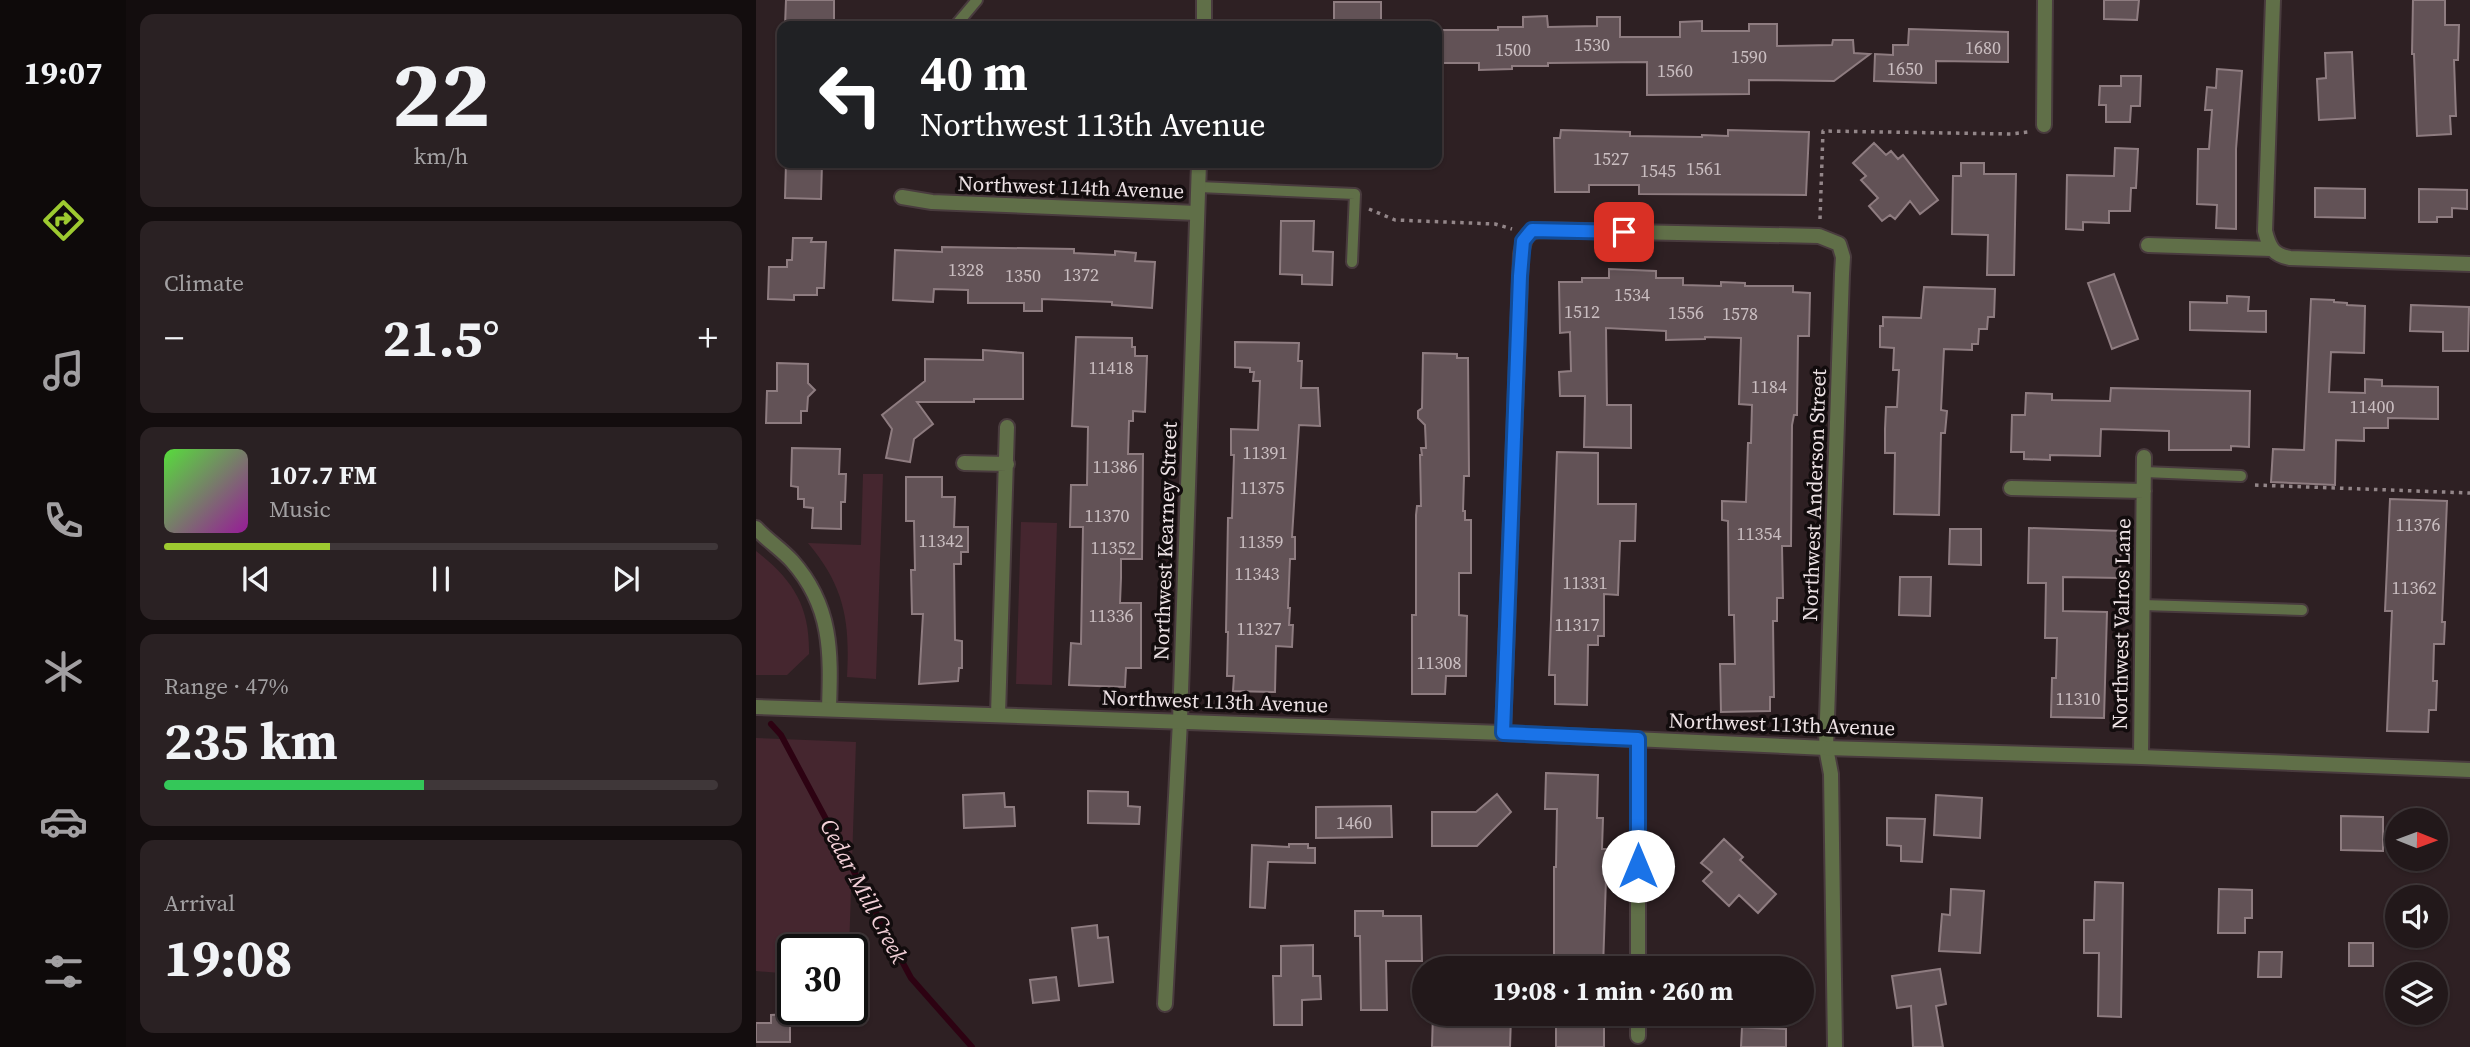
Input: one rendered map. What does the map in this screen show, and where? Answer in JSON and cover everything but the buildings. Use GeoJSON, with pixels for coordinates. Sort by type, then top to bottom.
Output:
{"type":"FeatureCollection","features":[{"type":"Feature","properties":{"kind":"street"},"geometry":{"type":"LineString","coordinates":[[1204,0],[1204,21]]}},
{"type":"Feature","properties":{"kind":"street"},"geometry":{"type":"LineString","coordinates":[[2043,125],[2045,0]]}},
{"type":"Feature","properties":{"kind":"street"},"geometry":{"type":"LineString","coordinates":[[2273,0],[2265,231],[2272,250],[2279,256],[2290,258],[2470,264]]}},
{"type":"Feature","properties":{"kind":"street","name":"Northwest Kearney Street"},"geometry":{"type":"LineString","coordinates":[[1165,1004],[1180,721],[1199,168]]}},
{"type":"Feature","properties":{"kind":"street","name":"Northwest 114th Avenue"},"geometry":{"type":"LineString","coordinates":[[902,197],[932,202],[1197,213]]}},
{"type":"Feature","properties":{"kind":"street"},"geometry":{"type":"LineString","coordinates":[[1503,733],[1523,241],[1532,230],[1819,236]]}},
{"type":"Feature","properties":{"kind":"street","name":"Northwest Anderson Street"},"geometry":{"type":"LineString","coordinates":[[1819,236],[1839,244],[1843,257],[1826,748],[1830,774],[1835,1047]]}},
{"type":"Feature","properties":{"kind":"street"},"geometry":{"type":"LineString","coordinates":[[2148,244],[2272,250]]}},
{"type":"Feature","properties":{"kind":"street"},"geometry":{"type":"LineString","coordinates":[[998,714],[1007,427]]}},
{"type":"Feature","properties":{"kind":"street"},"geometry":{"type":"LineString","coordinates":[[964,463],[1007,464]]}},
{"type":"Feature","properties":{"kind":"street","name":"Northwest Valros Lane"},"geometry":{"type":"LineString","coordinates":[[2141,757],[2144,465]]}},
{"type":"Feature","properties":{"kind":"street","name":"Northwest Valros Lane"},"geometry":{"type":"LineString","coordinates":[[2011,488],[2144,491]]}},
{"type":"Feature","properties":{"kind":"street"},"geometry":{"type":"LineString","coordinates":[[756,528],[792,561],[815,594],[824,614],[829,639],[829,708]]}},
{"type":"Feature","properties":{"kind":"street","name":"Northwest 113th Avenue"},"geometry":{"type":"LineString","coordinates":[[756,707],[2470,770]]}},
{"type":"Feature","properties":{"kind":"street"},"geometry":{"type":"LineString","coordinates":[[1638,739],[1638,956]]}},
{"type":"Feature","properties":{"kind":"street"},"geometry":{"type":"LineString","coordinates":[[1638,1026],[1638,1036]]}},
{"type":"Feature","properties":{"kind":"lane"},"geometry":{"type":"LineString","coordinates":[[959,21],[976,0]]}},
{"type":"Feature","properties":{"kind":"lane"},"geometry":{"type":"LineString","coordinates":[[1199,187],[1354,194],[1352,262]]}},
{"type":"Feature","properties":{"kind":"lane"},"geometry":{"type":"LineString","coordinates":[[2144,465],[2241,476]]}},
{"type":"Feature","properties":{"kind":"lane"},"geometry":{"type":"LineString","coordinates":[[2143,605],[2302,610]]}},
{"type":"Feature","properties":{"kind":"path"},"geometry":{"type":"LineString","coordinates":[[1819,236],[1823,131],[2011,134],[2034,131],[2043,125]]}},
{"type":"Feature","properties":{"kind":"path"},"geometry":{"type":"LineString","coordinates":[[2241,476],[2254,484],[2470,493]]}},
{"type":"Feature","properties":{"kind":"shaded area"},"geometry":{"type":"Polygon","coordinates":[[[863,474],[883,474],[876,679],[847,677],[846,622],[842,606],[830,575],[808,543],[861,545],[863,474]]]}},
{"type":"Feature","properties":{"kind":"shaded area"},"geometry":{"type":"Polygon","coordinates":[[[1021,522],[1057,523],[1052,685],[1016,684],[1021,522]]]}},
{"type":"Feature","properties":{"kind":"shaded area"},"geometry":{"type":"Polygon","coordinates":[[[756,551],[780,573],[797,595],[806,622],[809,654],[787,675],[756,675],[756,551]]]}},
{"type":"Feature","properties":{"kind":"shaded area"},"geometry":{"type":"Polygon","coordinates":[[[756,738],[856,742],[850,934],[777,934],[777,973],[756,971],[756,738]]]}},
{"type":"Feature","properties":{"kind":"waterway","name":"Cedar Mill Creek"},"geometry":{"type":"LineString","coordinates":[[771,724],[781,735],[911,978],[972,1047]]}},
{"type":"Feature","properties":{"kind":"route"},"geometry":{"type":"LineString","coordinates":[[1624,232],[1532,230],[1523,241],[1503,733],[1638,739],[1638,866]]}}]}
